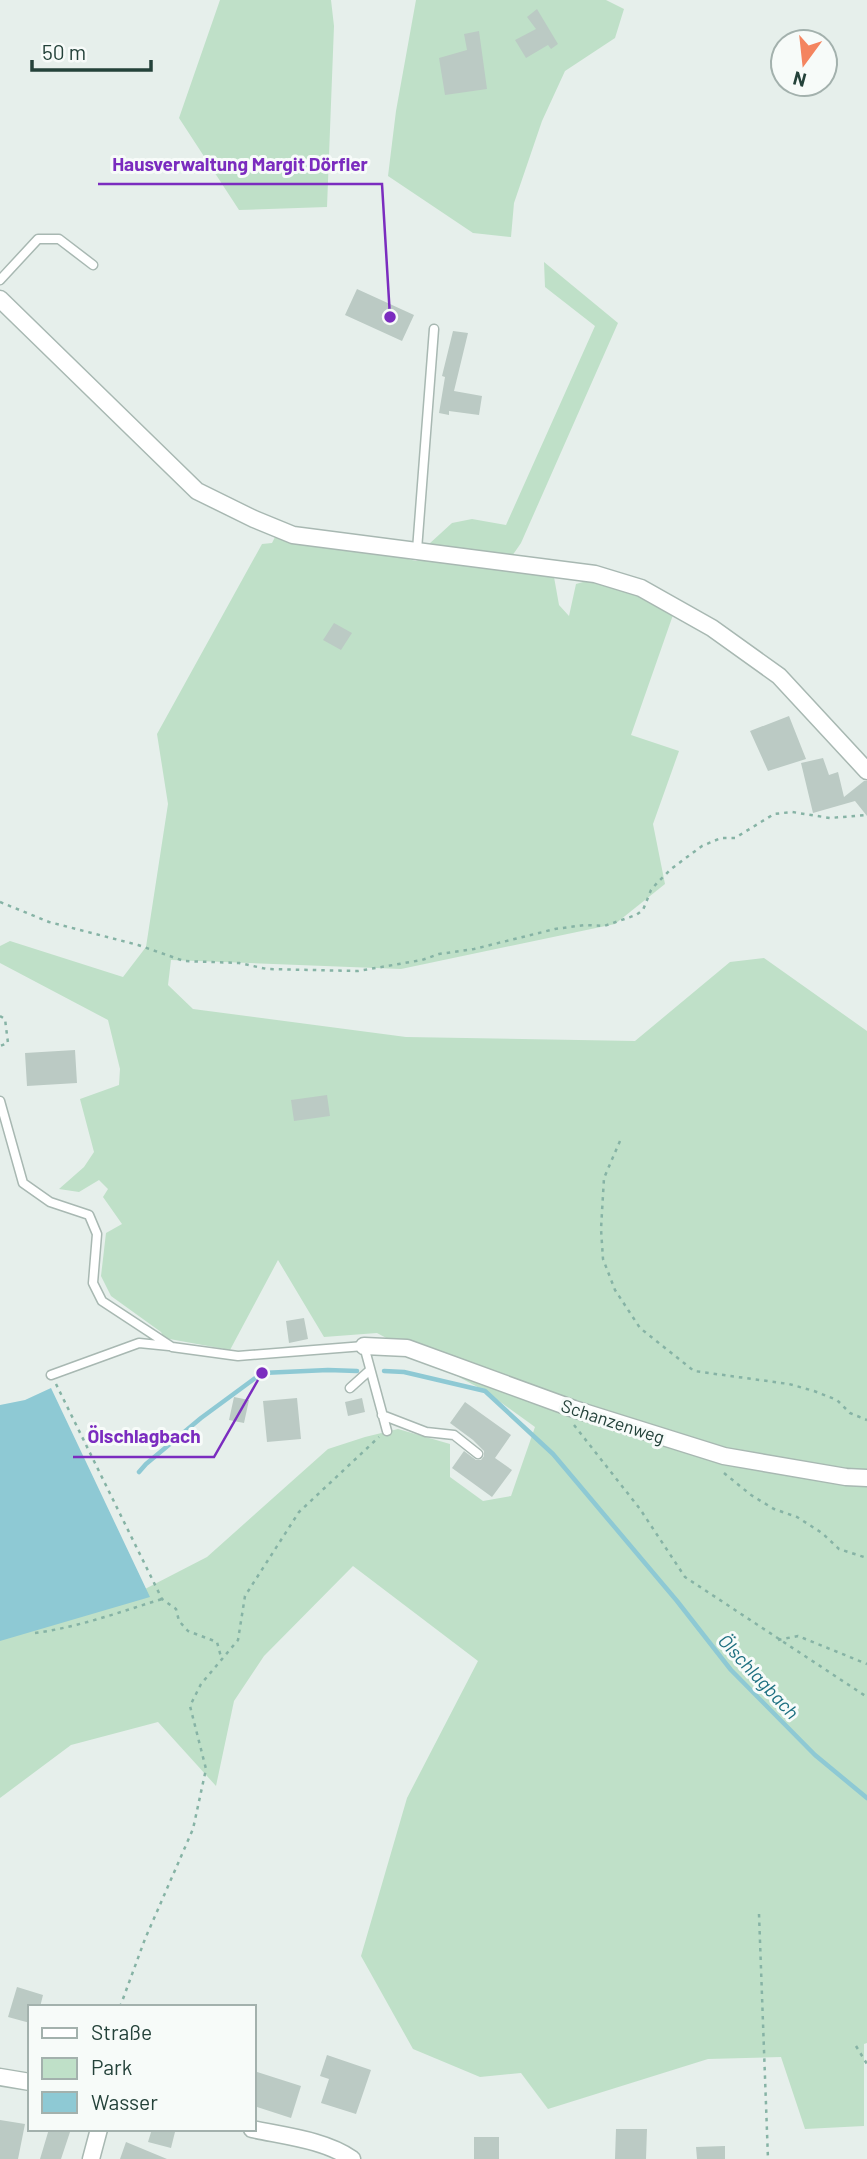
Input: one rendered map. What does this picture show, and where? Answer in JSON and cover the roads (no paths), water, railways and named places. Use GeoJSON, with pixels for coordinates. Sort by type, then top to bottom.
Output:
{"type":"FeatureCollection","features":[{"type":"Feature","properties":{"kind":"street"},"geometry":{"type":"LineString","coordinates":[[0,299],[197,491],[293,535],[595,574],[641,588],[712,628],[779,676],[867,771]]}},
{"type":"Feature","properties":{"kind":"street","name":"Schanzenweg"},"geometry":{"type":"LineString","coordinates":[[364,1346],[407,1348],[574,1409],[724,1456],[846,1477],[867,1478]]}},
{"type":"Feature","properties":{"kind":"street"},"geometry":{"type":"LineString","coordinates":[[0,2077],[28,2082]]}},
{"type":"Feature","properties":{"kind":"street"},"geometry":{"type":"LineString","coordinates":[[256,2130],[299,2139],[342,2152],[352,2159]]}},
{"type":"Feature","properties":{"kind":"street"},"geometry":{"type":"LineString","coordinates":[[92,2159],[99,2131]]}},
{"type":"Feature","properties":{"kind":"lane"},"geometry":{"type":"LineString","coordinates":[[0,280],[38,239],[59,239],[93,265]]}},
{"type":"Feature","properties":{"kind":"lane"},"geometry":{"type":"LineString","coordinates":[[417,550],[434,329]]}},
{"type":"Feature","properties":{"kind":"lane"},"geometry":{"type":"LineString","coordinates":[[0,1101],[23,1182],[50,1202],[89,1215],[97,1234],[93,1283],[102,1301],[172,1346]]}},
{"type":"Feature","properties":{"kind":"lane"},"geometry":{"type":"LineString","coordinates":[[51,1374],[139,1343],[238,1356],[364,1346],[387,1431]]}},
{"type":"Feature","properties":{"kind":"lane"},"geometry":{"type":"LineString","coordinates":[[351,1388],[370,1370]]}},
{"type":"Feature","properties":{"kind":"lane"},"geometry":{"type":"LineString","coordinates":[[382,1415],[426,1432],[454,1435],[478,1454]]}},
{"type":"Feature","properties":{"kind":"water"},"geometry":{"type":"Polygon","coordinates":[[[51,1388],[150,1597],[0,1641],[0,1405],[25,1400],[51,1388]]]}},
{"type":"Feature","properties":{"kind":"waterway","name":"Ölschlagbach"},"geometry":{"type":"LineString","coordinates":[[139,1472],[201,1418],[262,1373],[357,1371]]}},
{"type":"Feature","properties":{"kind":"waterway","name":"Ölschlagbach"},"geometry":{"type":"LineString","coordinates":[[384,1371],[404,1372],[485,1391],[553,1454],[677,1601],[731,1670],[815,1755],[867,1798]]}},
{"type":"Feature","properties":{"kind":"place","name":"Hausverwaltung Margit Dörfler"},"geometry":{"type":"Point","coordinates":[390,317]}},
{"type":"Feature","properties":{"kind":"place","name":"Ölschlagbach"},"geometry":{"type":"Point","coordinates":[262,1373]}}]}
